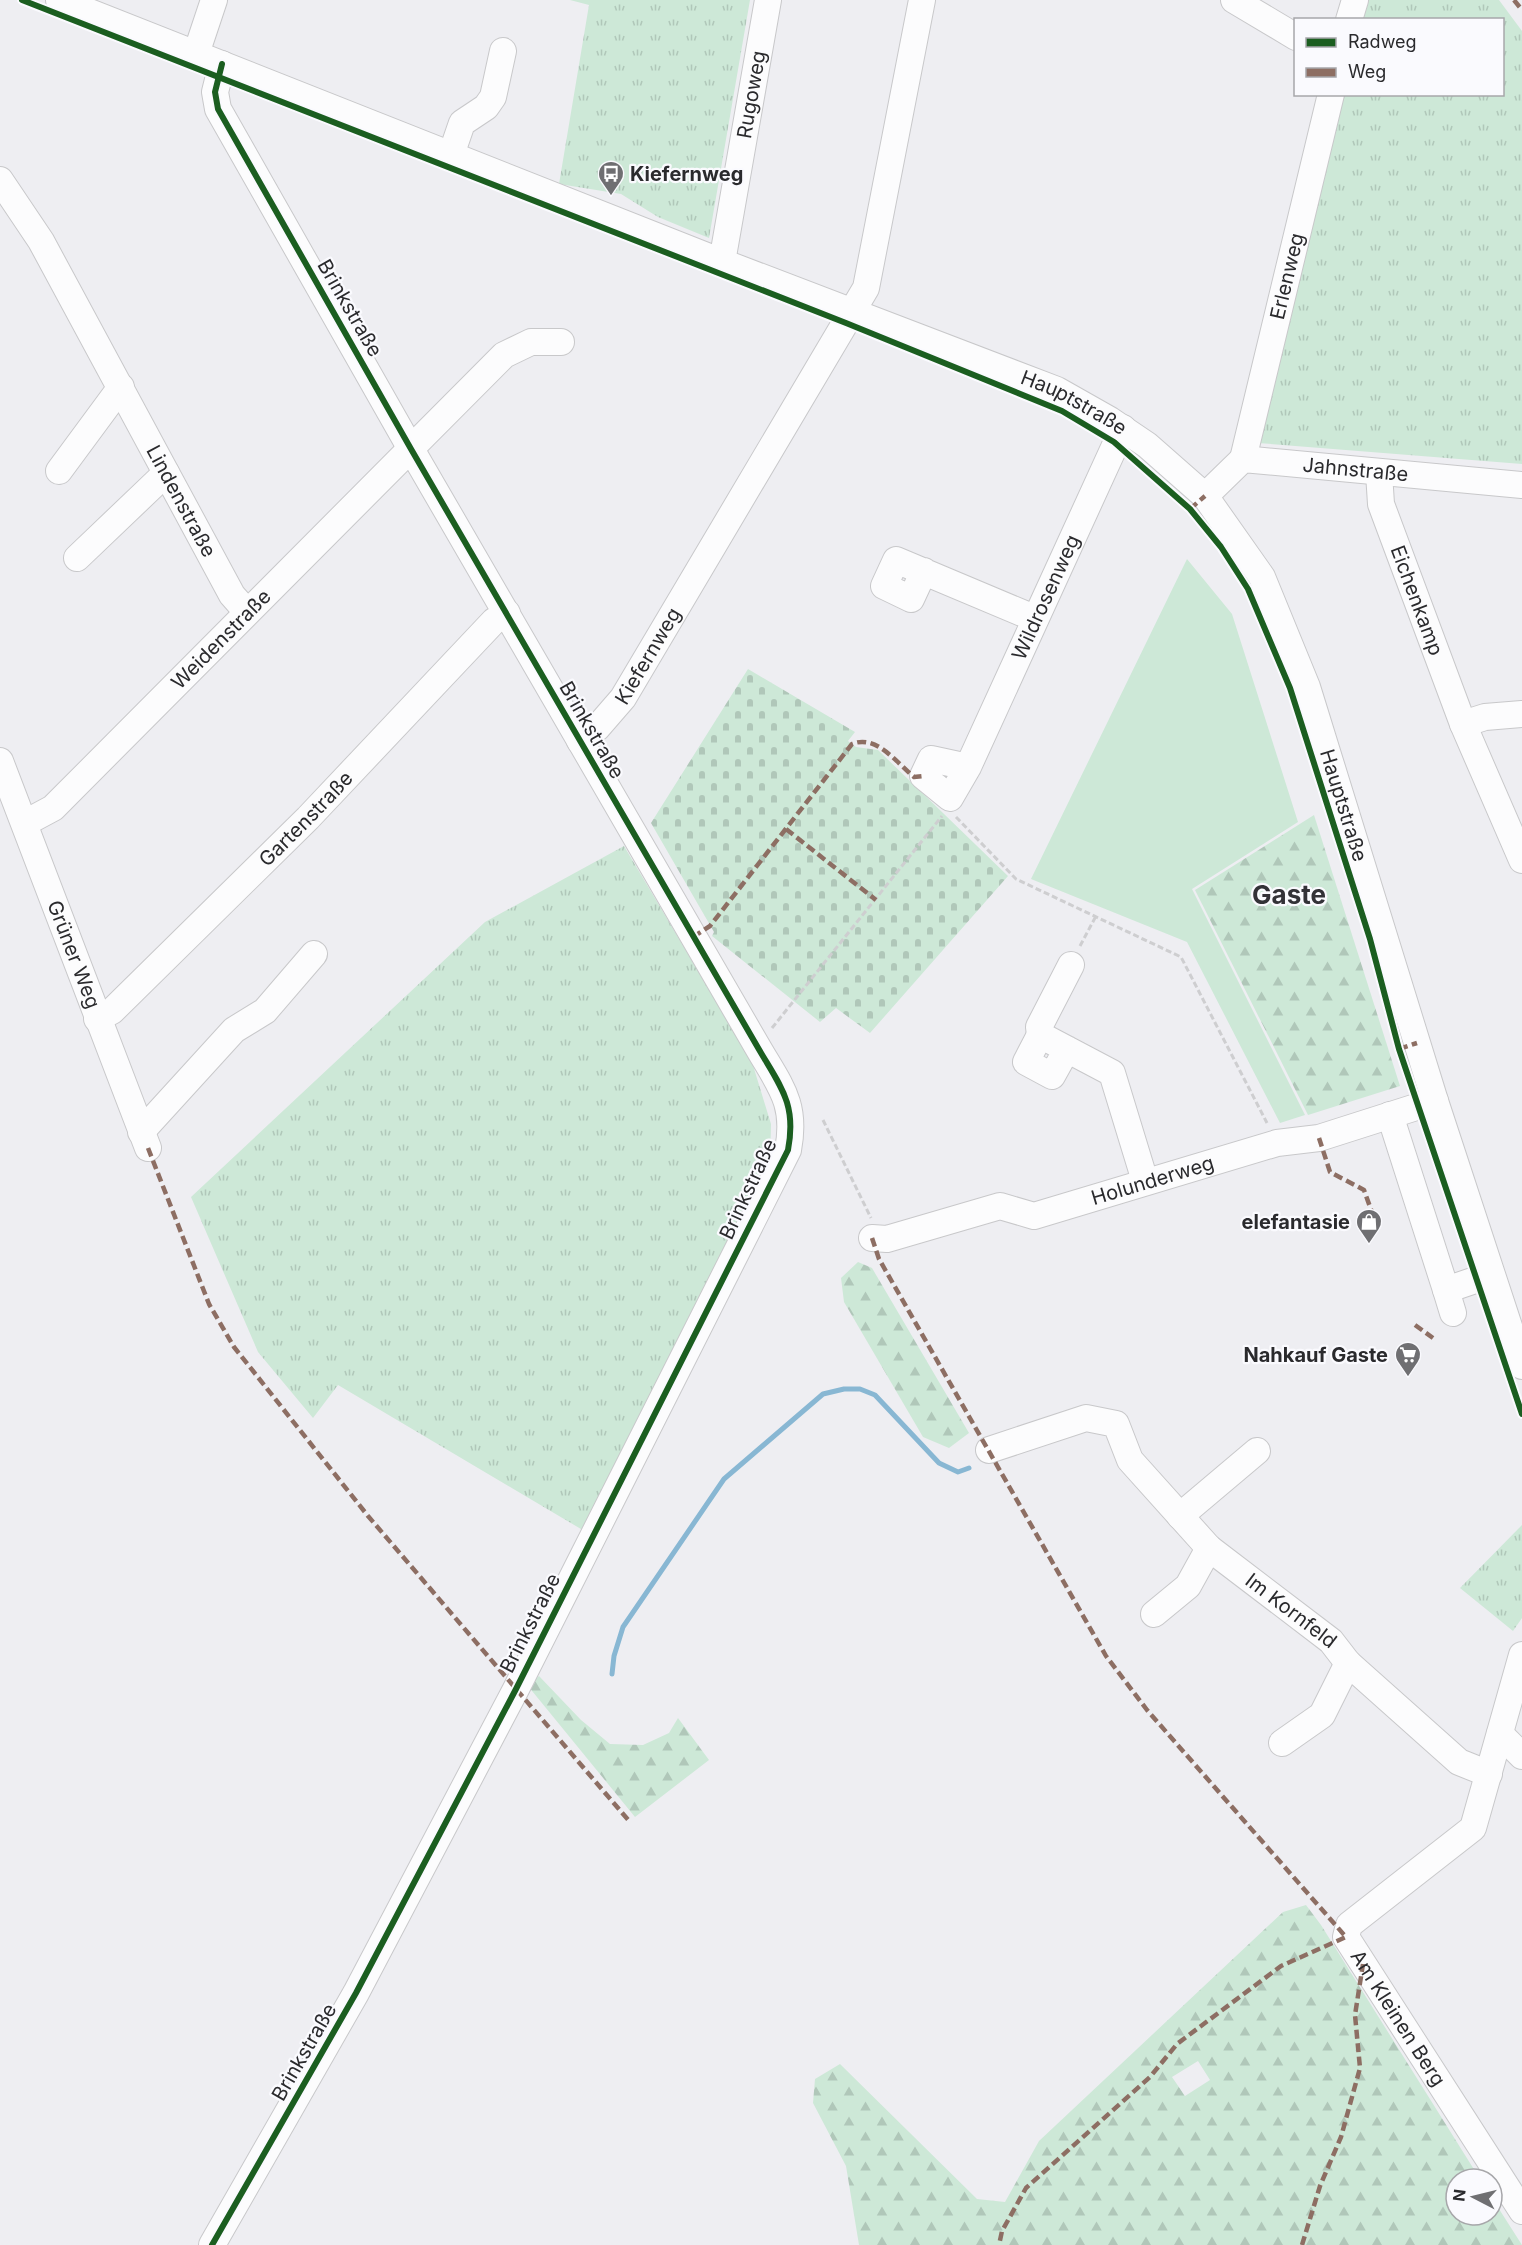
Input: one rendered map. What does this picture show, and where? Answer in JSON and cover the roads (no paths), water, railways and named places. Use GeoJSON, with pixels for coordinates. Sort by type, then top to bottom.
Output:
{"type":"FeatureCollection","features":[{"type":"Feature","properties":{"kind":"street","name":"Hauptstraße"},"geometry":{"type":"LineString","coordinates":[[59,0],[722,262],[854,310],[1057,390],[1123,428],[1147,445],[1205,496],[1262,577],[1307,687],[1490,1275],[1522,1366]]}},
{"type":"Feature","properties":{"kind":"street"},"geometry":{"type":"LineString","coordinates":[[196,54],[214,0]]}},
{"type":"Feature","properties":{"kind":"street","name":"Rugoweg"},"geometry":{"type":"LineString","coordinates":[[722,262],[768,0]]}},
{"type":"Feature","properties":{"kind":"street","name":"Kiefernweg"},"geometry":{"type":"LineString","coordinates":[[580,741],[597,729],[623,698],[854,310],[872,272],[922,0]]}},
{"type":"Feature","properties":{"kind":"street"},"geometry":{"type":"LineString","coordinates":[[1234,0],[1294,36]]}},
{"type":"Feature","properties":{"kind":"street"},"geometry":{"type":"LineString","coordinates":[[1350,18],[1354,0]]}},
{"type":"Feature","properties":{"kind":"street"},"geometry":{"type":"LineString","coordinates":[[451,155],[462,123],[486,107],[494,97],[504,51]]}},
{"type":"Feature","properties":{"kind":"street","name":"Brinkstraße"},"geometry":{"type":"LineString","coordinates":[[212,2245],[356,1993],[516,1689],[788,1150],[793,1125],[785,1096],[757,1046],[411,449],[218,109],[215,92],[222,64]]}},
{"type":"Feature","properties":{"kind":"street","name":"Erlenweg"},"geometry":{"type":"LineString","coordinates":[[1243,459],[1331,96]]}},
{"type":"Feature","properties":{"kind":"street","name":"Lindenstraße"},"geometry":{"type":"LineString","coordinates":[[0,180],[41,241],[232,595],[247,612]]}},
{"type":"Feature","properties":{"kind":"street","name":"Weidenstraße"},"geometry":{"type":"LineString","coordinates":[[25,824],[53,808],[504,355],[531,342],[561,342]]}},
{"type":"Feature","properties":{"kind":"street"},"geometry":{"type":"LineString","coordinates":[[58,471],[121,387]]}},
{"type":"Feature","properties":{"kind":"street","name":"Wildrosenweg"},"geometry":{"type":"LineString","coordinates":[[968,767],[932,759],[923,776],[949,803],[968,767],[1034,618],[1123,428]]}},
{"type":"Feature","properties":{"kind":"street"},"geometry":{"type":"LineString","coordinates":[[1205,496],[1243,459]]}},
{"type":"Feature","properties":{"kind":"street","name":"Jahnstraße"},"geometry":{"type":"LineString","coordinates":[[1243,459],[1379,473],[1522,484]]}},
{"type":"Feature","properties":{"kind":"street"},"geometry":{"type":"LineString","coordinates":[[77,558],[166,473]]}},
{"type":"Feature","properties":{"kind":"street","name":"Eichenkamp"},"geometry":{"type":"LineString","coordinates":[[1379,473],[1381,504],[1463,724],[1522,860]]}},
{"type":"Feature","properties":{"kind":"street"},"geometry":{"type":"LineString","coordinates":[[924,571],[1034,618]]}},
{"type":"Feature","properties":{"kind":"street","name":"Gartenstraße"},"geometry":{"type":"LineString","coordinates":[[97,1019],[112,1011],[300,826],[494,621],[507,613]]}},
{"type":"Feature","properties":{"kind":"street"},"geometry":{"type":"LineString","coordinates":[[1463,724],[1485,717],[1522,714]]}},
{"type":"Feature","properties":{"kind":"street","name":"Grüner Weg"},"geometry":{"type":"LineString","coordinates":[[0,761],[5,789],[25,824],[144,1140],[234,1030],[266,1011],[314,954]]}},
{"type":"Feature","properties":{"kind":"street"},"geometry":{"type":"LineString","coordinates":[[1071,965],[1039,1027],[1040,1035],[1112,1073],[1145,1182]]}},
{"type":"Feature","properties":{"kind":"street","name":"Holunderweg"},"geometry":{"type":"LineString","coordinates":[[872,1238],[887,1239],[1000,1206],[1034,1216],[1277,1143],[1319,1138],[1435,1101]]}},
{"type":"Feature","properties":{"kind":"street"},"geometry":{"type":"LineString","coordinates":[[1390,1115],[1449,1301],[1490,1275]]}},
{"type":"Feature","properties":{"kind":"street","name":"Im Kornfeld"},"geometry":{"type":"LineString","coordinates":[[988,1450],[1086,1418],[1116,1424],[1130,1460],[1209,1548],[1331,1641],[1348,1663],[1459,1762],[1489,1774]]}},
{"type":"Feature","properties":{"kind":"street"},"geometry":{"type":"LineString","coordinates":[[1180,1516],[1257,1451]]}},
{"type":"Feature","properties":{"kind":"street"},"geometry":{"type":"LineString","coordinates":[[1154,1614],[1188,1586],[1209,1548]]}},
{"type":"Feature","properties":{"kind":"street","name":"Am Kleinen Berg"},"geometry":{"type":"LineString","coordinates":[[1522,1655],[1473,1828],[1349,1925],[1346,1937],[1522,2211]]}},
{"type":"Feature","properties":{"kind":"street"},"geometry":{"type":"LineString","coordinates":[[1282,1743],[1322,1715],[1348,1663]]}},
{"type":"Feature","properties":{"kind":"street"},"geometry":{"type":"LineString","coordinates":[[1500,1734],[1522,1756]]}},
{"type":"Feature","properties":{"kind":"waterway"},"geometry":{"type":"LineString","coordinates":[[612,1674],[614,1656],[623,1627],[724,1479],[823,1394],[844,1389],[860,1389],[875,1395],[939,1463],[958,1472],[969,1468]]}},
{"type":"Feature","properties":{"kind":"place","name":"Kiefernweg"},"geometry":{"type":"Point","coordinates":[611,197]}},
{"type":"Feature","properties":{"kind":"place","name":"elefantasie"},"geometry":{"type":"Point","coordinates":[1369,1245]}},
{"type":"Feature","properties":{"kind":"place","name":"Nahkauf Gaste"},"geometry":{"type":"Point","coordinates":[1408,1378]}},
{"type":"Feature","properties":{"kind":"district","name":"Gaste"},"geometry":{"type":"Point","coordinates":[1289,894]}}]}
